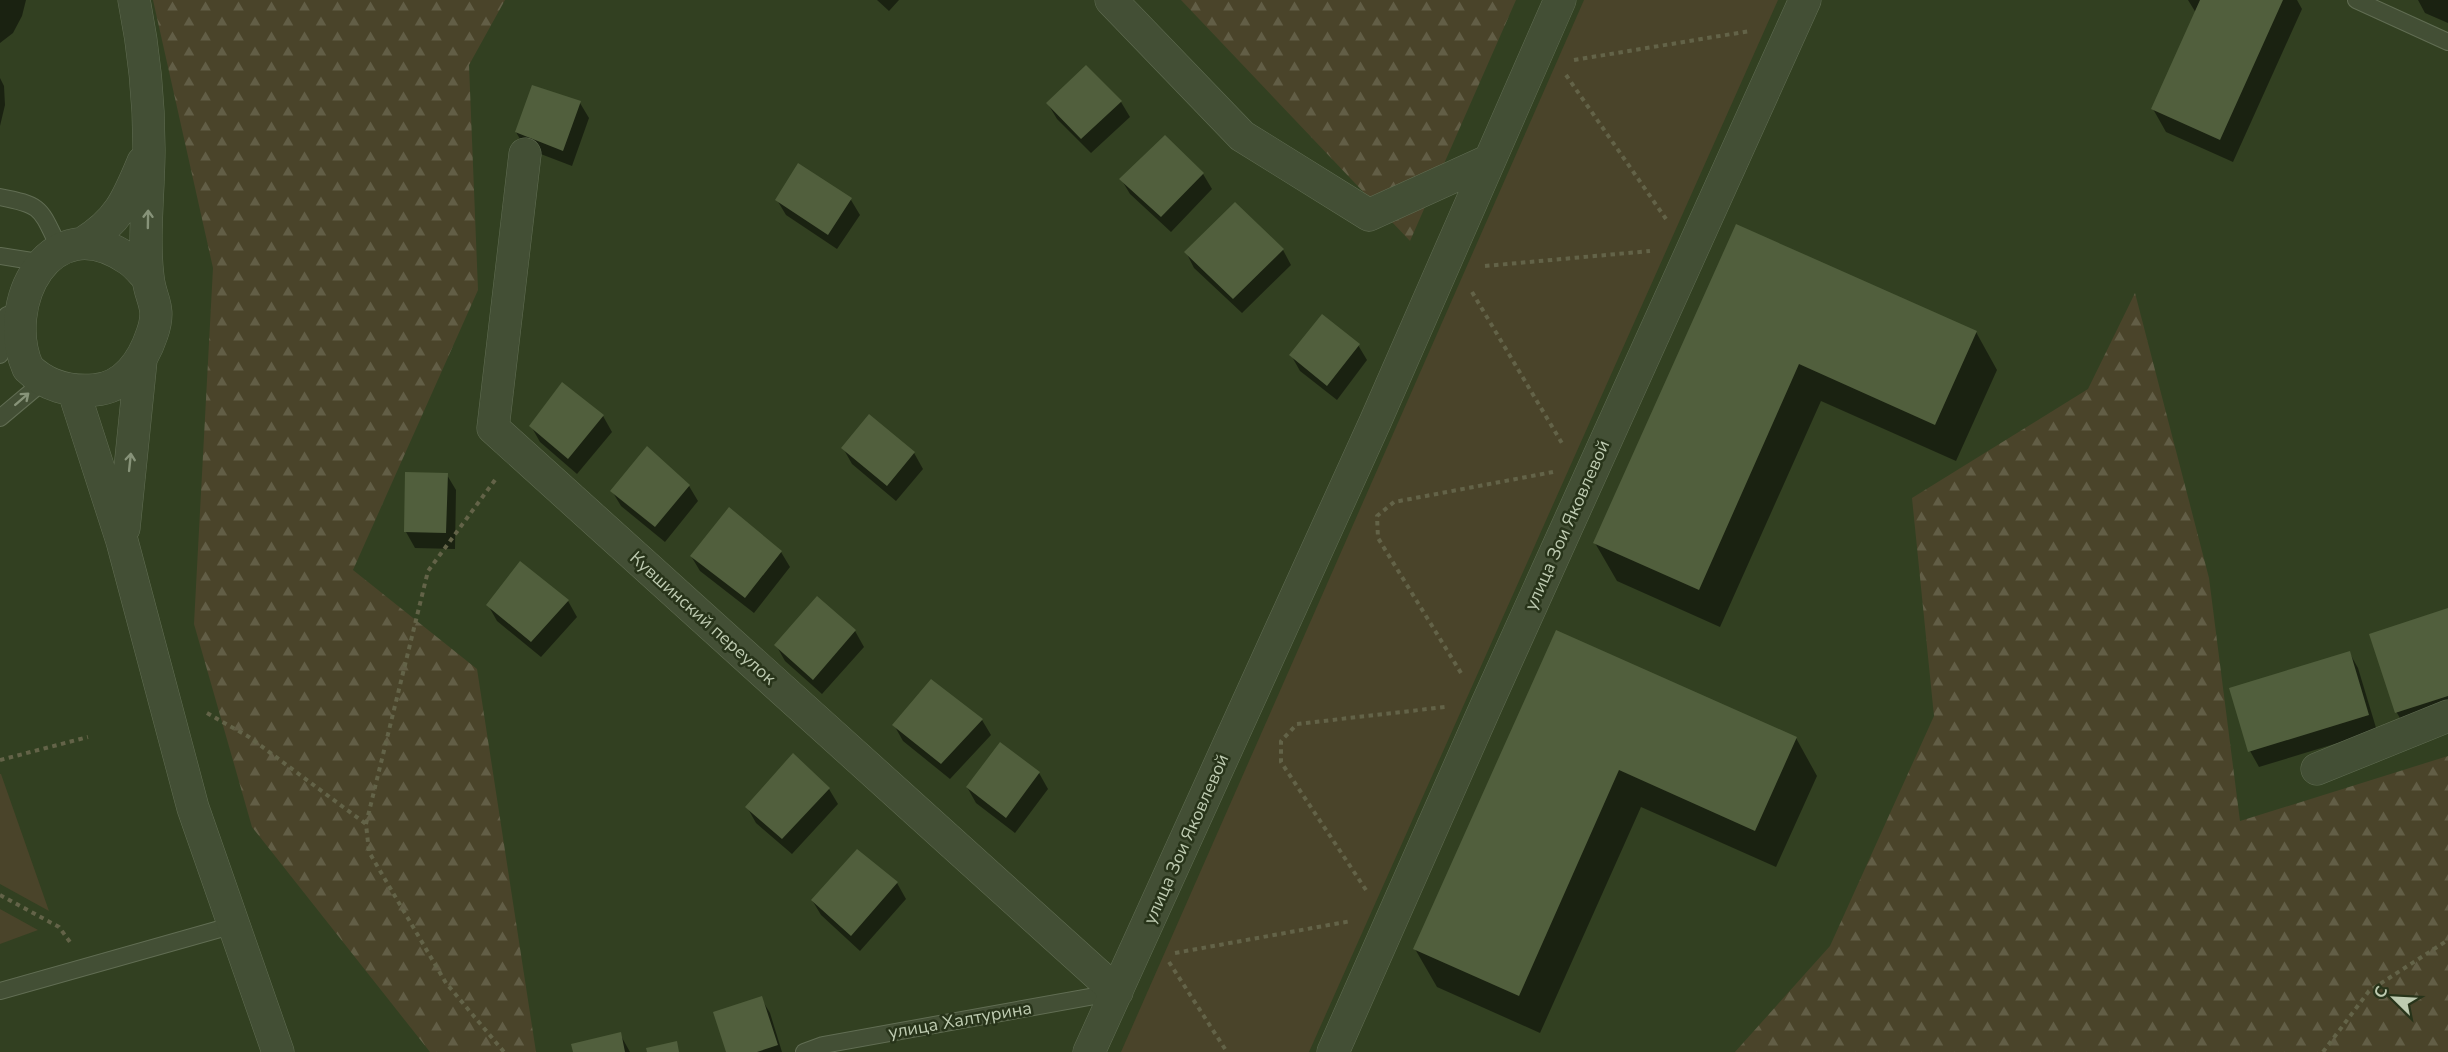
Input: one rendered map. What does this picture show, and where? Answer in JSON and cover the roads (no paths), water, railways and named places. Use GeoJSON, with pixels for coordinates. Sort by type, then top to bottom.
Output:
{"type":"FeatureCollection","features":[{"type":"Feature","properties":{"kind":"street"},"geometry":{"type":"LineString","coordinates":[[134,0],[146,61],[149,148],[148,278],[157,304],[153,332],[141,360],[125,379],[104,389],[74,392],[36,374],[11,346],[7,315],[15,285],[58,250],[106,229],[128,199],[149,148]]}},
{"type":"Feature","properties":{"kind":"street"},"geometry":{"type":"LineString","coordinates":[[1112,0],[1242,136],[1369,214],[1490,160]]}},
{"type":"Feature","properties":{"kind":"street","name":"улица Зои Яковлевой"},"geometry":{"type":"LineString","coordinates":[[1089,1052],[1376,420],[1560,0]]}},
{"type":"Feature","properties":{"kind":"street","name":"улица Зои Яковлевой"},"geometry":{"type":"LineString","coordinates":[[1333,1052],[1495,684],[1805,0]]}},
{"type":"Feature","properties":{"kind":"street","name":"Кувшинский переулок"},"geometry":{"type":"LineString","coordinates":[[525,154],[493,428],[1117,992]]}},
{"type":"Feature","properties":{"kind":"street"},"geometry":{"type":"LineString","coordinates":[[58,250],[111,249],[130,259],[148,278]]}},
{"type":"Feature","properties":{"kind":"street"},"geometry":{"type":"LineString","coordinates":[[123,541],[141,360]]}},
{"type":"Feature","properties":{"kind":"street"},"geometry":{"type":"LineString","coordinates":[[74,392],[123,541],[193,808],[278,1052]]}},
{"type":"Feature","properties":{"kind":"street"},"geometry":{"type":"LineString","coordinates":[[2317,770],[2448,716]]}},
{"type":"Feature","properties":{"kind":"lane"},"geometry":{"type":"LineString","coordinates":[[2364,2],[2448,42]]}},
{"type":"Feature","properties":{"kind":"lane"},"geometry":{"type":"LineString","coordinates":[[0,197],[29,203],[41,211],[58,250],[0,256]]}},
{"type":"Feature","properties":{"kind":"lane"},"geometry":{"type":"LineString","coordinates":[[0,418],[36,374],[0,353],[7,315]]}},
{"type":"Feature","properties":{"kind":"lane"},"geometry":{"type":"LineString","coordinates":[[0,991],[234,925]]}},
{"type":"Feature","properties":{"kind":"lane","name":"улица Халтурина"},"geometry":{"type":"LineString","coordinates":[[804,1052],[823,1045],[1117,992]]}}]}
